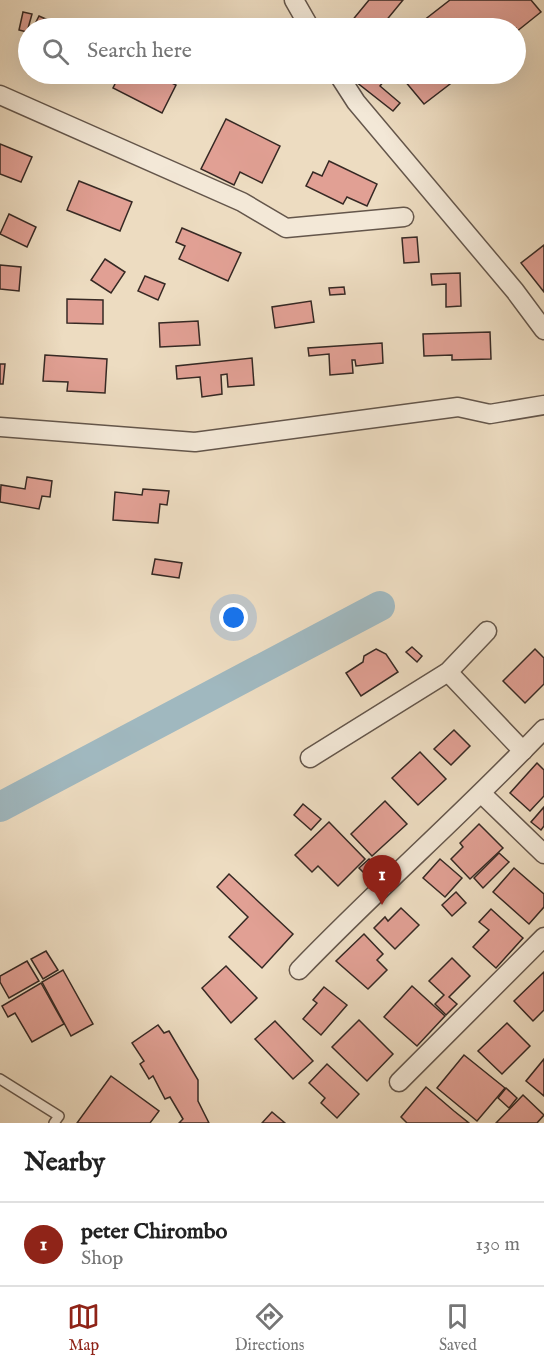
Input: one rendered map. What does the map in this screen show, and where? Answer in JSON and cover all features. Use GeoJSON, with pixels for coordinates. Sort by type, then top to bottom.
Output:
{"type":"FeatureCollection","features":[{"type":"Feature","properties":{"kind":"street"},"geometry":{"type":"LineString","coordinates":[[294,0],[304,18]]}},
{"type":"Feature","properties":{"kind":"street"},"geometry":{"type":"LineString","coordinates":[[344,84],[356,102],[515,291],[544,330]]}},
{"type":"Feature","properties":{"kind":"street"},"geometry":{"type":"LineString","coordinates":[[0,95],[242,202],[286,228],[404,217]]}},
{"type":"Feature","properties":{"kind":"street"},"geometry":{"type":"LineString","coordinates":[[0,428],[195,442],[458,406],[490,414],[544,405]]}},
{"type":"Feature","properties":{"kind":"street"},"geometry":{"type":"LineString","coordinates":[[310,758],[448,672],[487,631]]}},
{"type":"Feature","properties":{"kind":"street"},"geometry":{"type":"LineString","coordinates":[[448,672],[523,751]]}},
{"type":"Feature","properties":{"kind":"street"},"geometry":{"type":"LineString","coordinates":[[299,970],[351,916],[482,794],[544,729]]}},
{"type":"Feature","properties":{"kind":"street"},"geometry":{"type":"LineString","coordinates":[[482,794],[544,854]]}},
{"type":"Feature","properties":{"kind":"street"},"geometry":{"type":"LineString","coordinates":[[399,1082],[544,937]]}},
{"type":"Feature","properties":{"kind":"lane"},"geometry":{"type":"LineString","coordinates":[[0,1079],[59,1116],[54,1123]]}},
{"type":"Feature","properties":{"kind":"building"},"geometry":{"type":"Polygon","coordinates":[[[369,0],[403,0],[388,18],[354,18],[369,0]]]}},
{"type":"Feature","properties":{"kind":"building"},"geometry":{"type":"Polygon","coordinates":[[[450,0],[531,0],[541,12],[526,24],[526,18],[427,18],[450,0]]]}},
{"type":"Feature","properties":{"kind":"building"},"geometry":{"type":"Polygon","coordinates":[[[23,12],[32,14],[31,18],[22,18],[23,12]]]}},
{"type":"Feature","properties":{"kind":"building"},"geometry":{"type":"Polygon","coordinates":[[[115,84],[176,85],[162,113],[113,88],[115,84]]]}},
{"type":"Feature","properties":{"kind":"building"},"geometry":{"type":"Polygon","coordinates":[[[359,84],[382,84],[380,86],[400,103],[393,111],[359,84]]]}},
{"type":"Feature","properties":{"kind":"building"},"geometry":{"type":"Polygon","coordinates":[[[407,84],[450,84],[424,104],[407,84]]]}},
{"type":"Feature","properties":{"kind":"building"},"geometry":{"type":"Polygon","coordinates":[[[226,119],[280,146],[262,183],[240,172],[234,185],[201,169],[226,119]]]}},
{"type":"Feature","properties":{"kind":"building"},"geometry":{"type":"Polygon","coordinates":[[[0,144],[32,157],[21,182],[0,174],[0,144]]]}},
{"type":"Feature","properties":{"kind":"building"},"geometry":{"type":"Polygon","coordinates":[[[329,161],[377,184],[367,206],[347,197],[343,204],[306,186],[313,172],[322,176],[329,161]]]}},
{"type":"Feature","properties":{"kind":"building"},"geometry":{"type":"Polygon","coordinates":[[[79,181],[132,202],[120,231],[67,210],[79,181]]]}},
{"type":"Feature","properties":{"kind":"building"},"geometry":{"type":"Polygon","coordinates":[[[9,214],[36,227],[27,247],[0,234],[9,214]]]}},
{"type":"Feature","properties":{"kind":"building"},"geometry":{"type":"Polygon","coordinates":[[[182,228],[241,253],[228,281],[179,259],[185,246],[176,242],[182,228]]]}},
{"type":"Feature","properties":{"kind":"building"},"geometry":{"type":"Polygon","coordinates":[[[417,237],[419,262],[404,263],[402,238],[417,237]]]}},
{"type":"Feature","properties":{"kind":"building"},"geometry":{"type":"Polygon","coordinates":[[[544,245],[544,292],[521,263],[544,245]]]}},
{"type":"Feature","properties":{"kind":"building"},"geometry":{"type":"Polygon","coordinates":[[[105,259],[125,272],[111,293],[91,280],[105,259]]]}},
{"type":"Feature","properties":{"kind":"building"},"geometry":{"type":"Polygon","coordinates":[[[0,265],[21,267],[19,291],[0,289],[0,265]]]}},
{"type":"Feature","properties":{"kind":"building"},"geometry":{"type":"Polygon","coordinates":[[[460,273],[461,306],[446,307],[446,284],[432,285],[431,274],[460,273]]]}},
{"type":"Feature","properties":{"kind":"building"},"geometry":{"type":"Polygon","coordinates":[[[145,276],[165,284],[158,300],[138,291],[145,276]]]}},
{"type":"Feature","properties":{"kind":"building"},"geometry":{"type":"Polygon","coordinates":[[[344,287],[345,294],[330,295],[329,288],[344,287]]]}},
{"type":"Feature","properties":{"kind":"building"},"geometry":{"type":"Polygon","coordinates":[[[67,299],[103,300],[103,324],[67,323],[67,299]]]}},
{"type":"Feature","properties":{"kind":"building"},"geometry":{"type":"Polygon","coordinates":[[[311,301],[314,322],[275,328],[272,307],[311,301]]]}},
{"type":"Feature","properties":{"kind":"building"},"geometry":{"type":"Polygon","coordinates":[[[198,321],[200,345],[160,347],[159,323],[198,321]]]}},
{"type":"Feature","properties":{"kind":"building"},"geometry":{"type":"Polygon","coordinates":[[[490,332],[491,359],[452,360],[452,355],[424,356],[423,334],[490,332]]]}},
{"type":"Feature","properties":{"kind":"building"},"geometry":{"type":"Polygon","coordinates":[[[382,343],[383,363],[356,366],[355,360],[352,360],[353,373],[330,375],[329,354],[309,356],[308,348],[382,343]]]}},
{"type":"Feature","properties":{"kind":"building"},"geometry":{"type":"Polygon","coordinates":[[[45,355],[107,359],[105,393],[67,391],[68,382],[43,381],[45,355]]]}},
{"type":"Feature","properties":{"kind":"building"},"geometry":{"type":"Polygon","coordinates":[[[252,358],[254,385],[228,387],[227,374],[221,375],[222,394],[202,397],[200,377],[177,379],[176,366],[252,358]]]}},
{"type":"Feature","properties":{"kind":"building"},"geometry":{"type":"Polygon","coordinates":[[[0,364],[5,364],[3,384],[0,384],[0,364]]]}},
{"type":"Feature","properties":{"kind":"building"},"geometry":{"type":"Polygon","coordinates":[[[27,477],[52,481],[50,497],[42,496],[39,509],[0,502],[1,485],[25,489],[27,477]]]}},
{"type":"Feature","properties":{"kind":"building"},"geometry":{"type":"Polygon","coordinates":[[[143,489],[169,491],[167,505],[160,504],[158,523],[113,520],[115,492],[142,495],[143,489]]]}},
{"type":"Feature","properties":{"kind":"building"},"geometry":{"type":"Polygon","coordinates":[[[155,559],[182,563],[179,578],[152,574],[155,559]]]}},
{"type":"Feature","properties":{"kind":"building"},"geometry":{"type":"Polygon","coordinates":[[[412,647],[422,656],[417,662],[406,652],[412,647]]]}},
{"type":"Feature","properties":{"kind":"building"},"geometry":{"type":"Polygon","coordinates":[[[376,649],[386,654],[398,672],[361,696],[346,673],[363,662],[364,656],[376,649]]]}},
{"type":"Feature","properties":{"kind":"building"},"geometry":{"type":"Polygon","coordinates":[[[535,649],[544,658],[544,684],[525,703],[503,681],[535,649]]]}},
{"type":"Feature","properties":{"kind":"building"},"geometry":{"type":"Polygon","coordinates":[[[454,730],[470,746],[451,765],[434,749],[454,730]]]}},
{"type":"Feature","properties":{"kind":"building"},"geometry":{"type":"Polygon","coordinates":[[[420,752],[446,779],[418,805],[392,778],[420,752]]]}},
{"type":"Feature","properties":{"kind":"building"},"geometry":{"type":"Polygon","coordinates":[[[537,763],[544,770],[544,796],[530,811],[510,793],[537,763]]]}},
{"type":"Feature","properties":{"kind":"building"},"geometry":{"type":"Polygon","coordinates":[[[385,801],[407,824],[372,856],[351,834],[385,801]]]}},
{"type":"Feature","properties":{"kind":"building"},"geometry":{"type":"Polygon","coordinates":[[[303,804],[321,819],[311,830],[294,815],[303,804]]]}},
{"type":"Feature","properties":{"kind":"building"},"geometry":{"type":"Polygon","coordinates":[[[544,807],[544,826],[541,830],[531,822],[544,807]]]}},
{"type":"Feature","properties":{"kind":"building"},"geometry":{"type":"Polygon","coordinates":[[[329,822],[365,859],[338,886],[318,866],[312,872],[295,855],[329,822]]]}},
{"type":"Feature","properties":{"kind":"building"},"geometry":{"type":"Polygon","coordinates":[[[479,824],[503,848],[470,879],[451,859],[463,847],[460,843],[479,824]]]}},
{"type":"Feature","properties":{"kind":"building"},"geometry":{"type":"Polygon","coordinates":[[[499,853],[509,862],[483,888],[474,878],[499,853]]]}},
{"type":"Feature","properties":{"kind":"building"},"geometry":{"type":"Polygon","coordinates":[[[369,859],[375,866],[366,875],[359,868],[369,859]]]}},
{"type":"Feature","properties":{"kind":"building"},"geometry":{"type":"Polygon","coordinates":[[[440,859],[462,878],[445,897],[423,878],[440,859]]]}},
{"type":"Feature","properties":{"kind":"building"},"geometry":{"type":"Polygon","coordinates":[[[514,868],[544,894],[544,907],[529,924],[493,892],[514,868]]]}},
{"type":"Feature","properties":{"kind":"building"},"geometry":{"type":"Polygon","coordinates":[[[229,874],[293,934],[262,968],[229,937],[248,917],[217,887],[229,874]]]}},
{"type":"Feature","properties":{"kind":"building"},"geometry":{"type":"Polygon","coordinates":[[[456,892],[466,903],[452,916],[442,905],[456,892]]]}},
{"type":"Feature","properties":{"kind":"building"},"geometry":{"type":"Polygon","coordinates":[[[401,908],[419,925],[395,949],[374,928],[385,917],[388,921],[401,908]]]}},
{"type":"Feature","properties":{"kind":"building"},"geometry":{"type":"Polygon","coordinates":[[[491,909],[523,938],[496,968],[473,947],[489,930],[479,922],[491,909]]]}},
{"type":"Feature","properties":{"kind":"building"},"geometry":{"type":"Polygon","coordinates":[[[364,934],[383,954],[377,960],[387,970],[368,989],[336,961],[364,934]]]}},
{"type":"Feature","properties":{"kind":"building"},"geometry":{"type":"Polygon","coordinates":[[[46,951],[58,970],[43,979],[31,959],[46,951]]]}},
{"type":"Feature","properties":{"kind":"building"},"geometry":{"type":"Polygon","coordinates":[[[452,958],[470,976],[449,997],[457,1004],[446,1015],[435,1004],[444,995],[429,981],[452,958]]]}},
{"type":"Feature","properties":{"kind":"building"},"geometry":{"type":"Polygon","coordinates":[[[27,961],[39,981],[9,998],[0,982],[0,976],[27,961]]]}},
{"type":"Feature","properties":{"kind":"building"},"geometry":{"type":"Polygon","coordinates":[[[226,966],[257,998],[231,1023],[202,988],[226,966]]]}},
{"type":"Feature","properties":{"kind":"building"},"geometry":{"type":"Polygon","coordinates":[[[63,970],[93,1024],[71,1036],[42,982],[63,970]]]}},
{"type":"Feature","properties":{"kind":"building"},"geometry":{"type":"Polygon","coordinates":[[[544,972],[544,1010],[533,1021],[514,1001],[544,972]]]}},
{"type":"Feature","properties":{"kind":"building"},"geometry":{"type":"Polygon","coordinates":[[[41,983],[64,1024],[32,1042],[15,1013],[8,1017],[2,1006],[41,983]]]}},
{"type":"Feature","properties":{"kind":"building"},"geometry":{"type":"Polygon","coordinates":[[[412,986],[445,1016],[417,1046],[384,1017],[412,986]]]}},
{"type":"Feature","properties":{"kind":"building"},"geometry":{"type":"Polygon","coordinates":[[[324,987],[347,1005],[321,1035],[303,1019],[317,1003],[313,1000],[324,987]]]}},
{"type":"Feature","properties":{"kind":"building"},"geometry":{"type":"Polygon","coordinates":[[[359,1020],[393,1054],[367,1081],[332,1047],[359,1020]]]}},
{"type":"Feature","properties":{"kind":"building"},"geometry":{"type":"Polygon","coordinates":[[[275,1021],[313,1061],[293,1079],[255,1039],[275,1021]]]}},
{"type":"Feature","properties":{"kind":"building"},"geometry":{"type":"Polygon","coordinates":[[[507,1023],[530,1046],[502,1074],[478,1051],[507,1023]]]}},
{"type":"Feature","properties":{"kind":"building"},"geometry":{"type":"Polygon","coordinates":[[[158,1025],[164,1033],[169,1031],[198,1080],[198,1101],[209,1123],[179,1123],[183,1119],[170,1097],[165,1099],[153,1076],[149,1079],[140,1064],[144,1061],[132,1043],[158,1025]]]}},
{"type":"Feature","properties":{"kind":"building"},"geometry":{"type":"Polygon","coordinates":[[[464,1055],[505,1088],[477,1121],[437,1088],[464,1055]]]}},
{"type":"Feature","properties":{"kind":"building"},"geometry":{"type":"Polygon","coordinates":[[[544,1059],[544,1096],[526,1081],[544,1059]]]}},
{"type":"Feature","properties":{"kind":"building"},"geometry":{"type":"Polygon","coordinates":[[[327,1064],[359,1094],[337,1118],[321,1103],[325,1098],[309,1083],[327,1064]]]}},
{"type":"Feature","properties":{"kind":"building"},"geometry":{"type":"Polygon","coordinates":[[[111,1076],[159,1111],[150,1123],[77,1123],[111,1076]]]}},
{"type":"Feature","properties":{"kind":"building"},"geometry":{"type":"Polygon","coordinates":[[[426,1087],[469,1123],[407,1123],[401,1117],[426,1087]]]}},
{"type":"Feature","properties":{"kind":"building"},"geometry":{"type":"Polygon","coordinates":[[[506,1088],[517,1098],[509,1108],[498,1098],[506,1088]]]}},
{"type":"Feature","properties":{"kind":"building"},"geometry":{"type":"Polygon","coordinates":[[[523,1095],[544,1115],[537,1123],[496,1123],[523,1095]]]}},
{"type":"Feature","properties":{"kind":"building"},"geometry":{"type":"Polygon","coordinates":[[[272,1112],[285,1123],[262,1123],[272,1112]]]}},
{"type":"Feature","properties":{"kind":"waterway"},"geometry":{"type":"LineString","coordinates":[[0,807],[380,606]]}},
{"type":"Feature","properties":{"kind":"place","name":"peter Chirombo"},"geometry":{"type":"Point","coordinates":[382,905]}}]}
